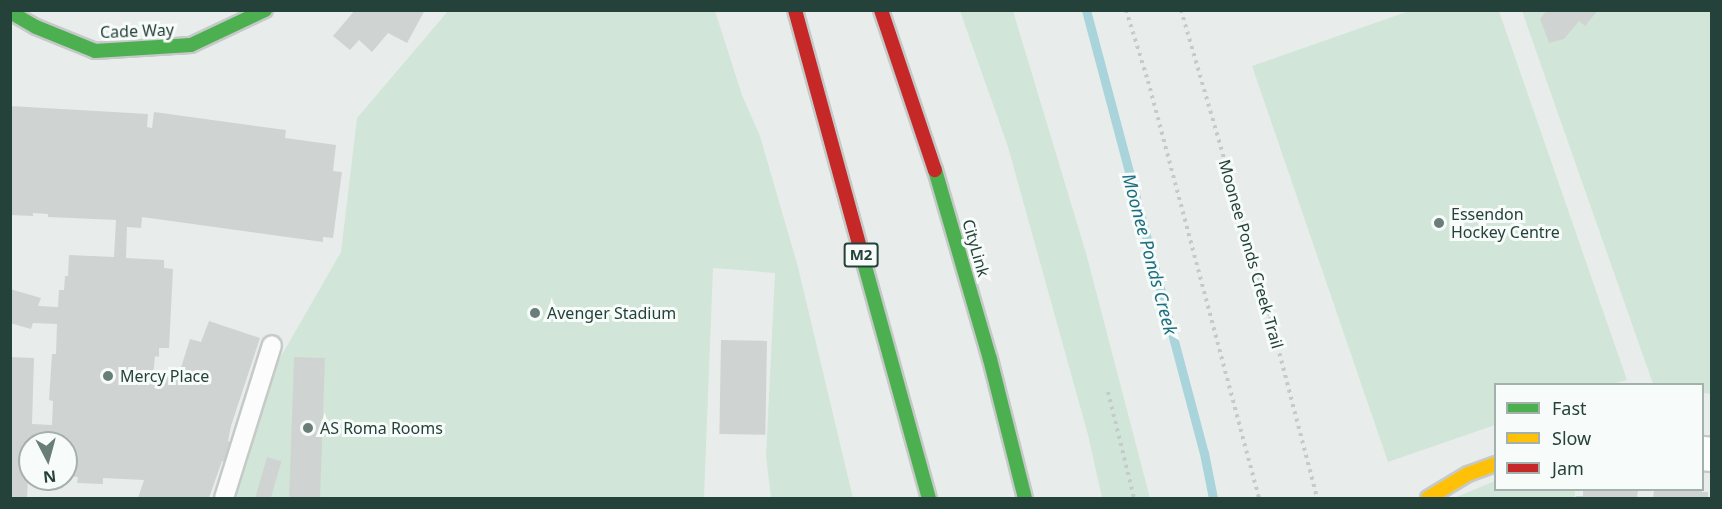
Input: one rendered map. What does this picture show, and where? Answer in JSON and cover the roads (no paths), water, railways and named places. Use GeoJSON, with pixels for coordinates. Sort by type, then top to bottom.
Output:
{"type":"FeatureCollection","features":[{"type":"Feature","properties":{"kind":"main road","name":"Cade Way"},"geometry":{"type":"LineString","coordinates":[[10,12],[36,27],[95,51],[190,45],[265,10]]}},
{"type":"Feature","properties":{"kind":"main road","name":"M2"},"geometry":{"type":"LineString","coordinates":[[795,10],[929,498]]}},
{"type":"Feature","properties":{"kind":"main road","name":"CityLink"},"geometry":{"type":"LineString","coordinates":[[881,10],[952,222],[1025,498]]}},
{"type":"Feature","properties":{"kind":"main road"},"geometry":{"type":"LineString","coordinates":[[1428,498],[1468,474],[1494,465]]}},
{"type":"Feature","properties":{"kind":"lane"},"geometry":{"type":"LineString","coordinates":[[224,498],[272,345]]}},
{"type":"Feature","properties":{"kind":"waterway","name":"Moonee Ponds Creek"},"geometry":{"type":"LineString","coordinates":[[1086,10],[1204,453],[1213,498]]}},
{"type":"Feature","properties":{"kind":"place","name":"Essendon Hockey Centre"},"geometry":{"type":"Point","coordinates":[1439,223]}},
{"type":"Feature","properties":{"kind":"place","name":"Avenger Stadium"},"geometry":{"type":"Point","coordinates":[535,313]}},
{"type":"Feature","properties":{"kind":"place","name":"Mercy Place"},"geometry":{"type":"Point","coordinates":[108,376]}},
{"type":"Feature","properties":{"kind":"place","name":"AS Roma Rooms"},"geometry":{"type":"Point","coordinates":[308,428]}}]}
